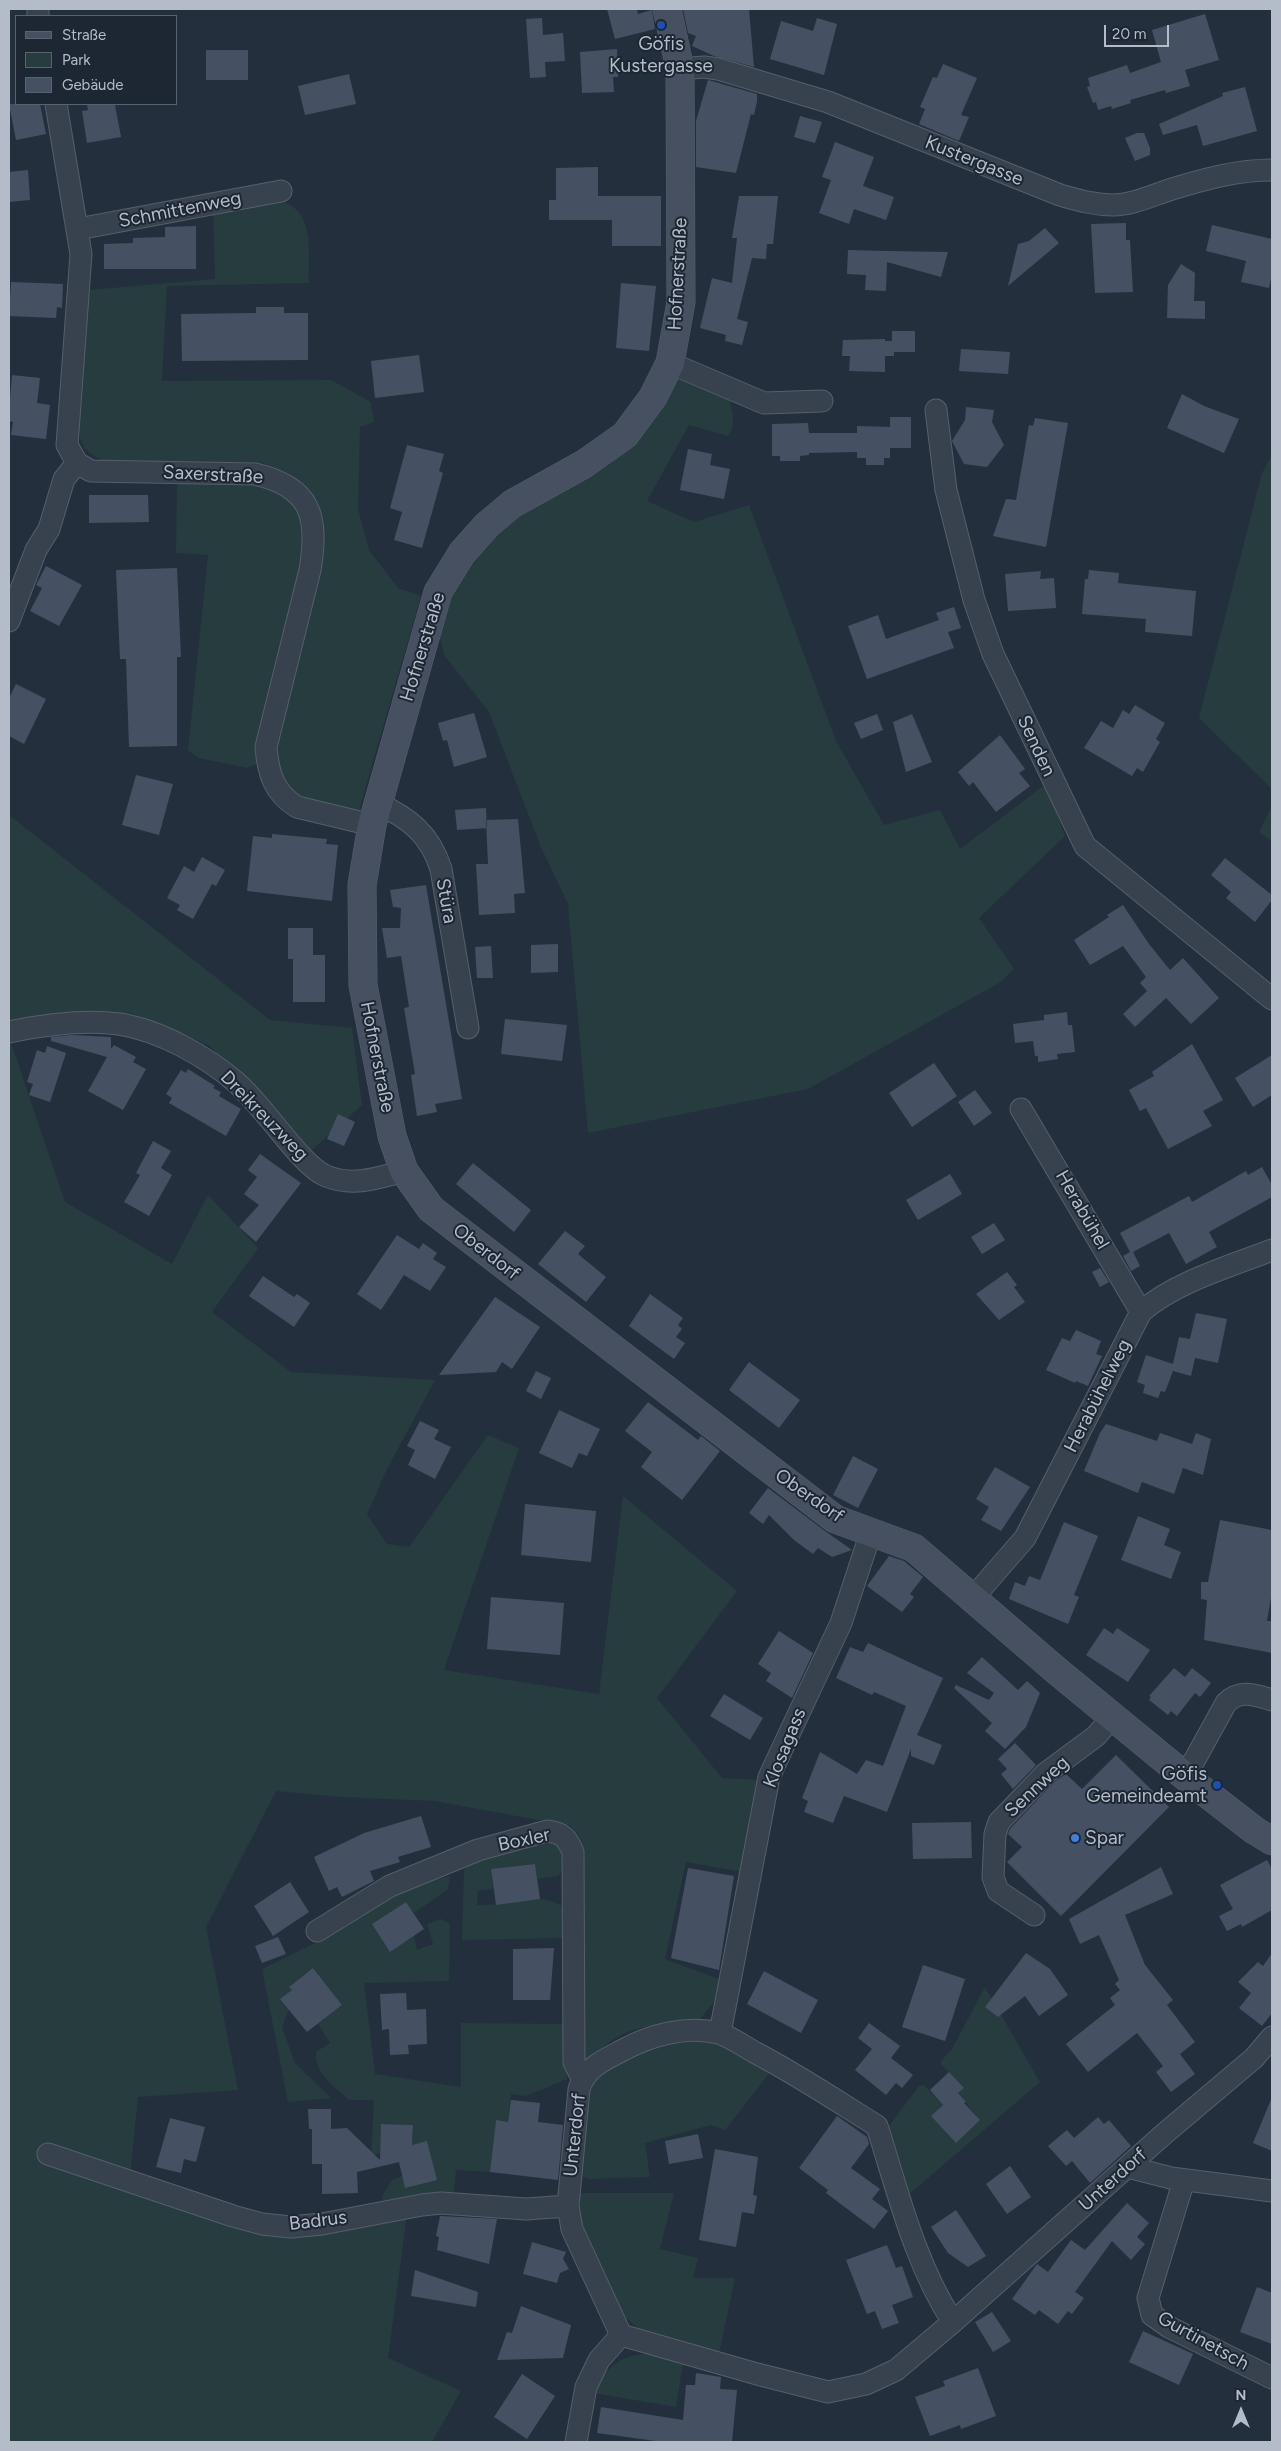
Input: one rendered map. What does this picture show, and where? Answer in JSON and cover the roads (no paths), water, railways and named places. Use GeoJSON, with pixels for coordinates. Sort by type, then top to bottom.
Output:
{"type":"FeatureCollection","features":[{"type":"Feature","properties":{"kind":"main road","name":"Hofnerstraße"},"geometry":{"type":"LineString","coordinates":[[404,1171],[392,1136],[363,985],[362,885],[374,814],[438,592],[462,553],[486,526],[512,504],[584,464],[625,435],[653,396],[670,363],[681,302],[680,68],[667,9]]}},
{"type":"Feature","properties":{"kind":"main road","name":"Oberdorf"},"geometry":{"type":"LineString","coordinates":[[404,1171],[430,1209],[835,1518],[914,1548],[972,1599],[1182,1774],[1254,1830],[1272,1841]]}},
{"type":"Feature","properties":{"kind":"street","name":"Kustergasse"},"geometry":{"type":"LineString","coordinates":[[680,68],[718,68],[828,102],[1029,183],[1088,203],[1114,205],[1128,203],[1194,182],[1244,170],[1272,170]]}},
{"type":"Feature","properties":{"kind":"street"},"geometry":{"type":"LineString","coordinates":[[9,622],[36,550],[49,529],[64,479],[77,463],[67,445],[81,263],[78,229],[56,105]]}},
{"type":"Feature","properties":{"kind":"street","name":"Schmittenweg"},"geometry":{"type":"LineString","coordinates":[[78,229],[281,191]]}},
{"type":"Feature","properties":{"kind":"street"},"geometry":{"type":"LineString","coordinates":[[670,363],[764,403],[822,401]]}},
{"type":"Feature","properties":{"kind":"street","name":"Senden"},"geometry":{"type":"LineString","coordinates":[[936,410],[946,490],[974,600],[990,645],[1053,782],[1086,846],[1272,998]]}},
{"type":"Feature","properties":{"kind":"street","name":"Saxerstraße"},"geometry":{"type":"LineString","coordinates":[[77,463],[91,471],[255,474],[275,478],[294,489],[307,505],[313,525],[314,547],[266,747],[267,766],[271,781],[288,802],[297,807],[374,814]]}},
{"type":"Feature","properties":{"kind":"street","name":"Stüra"},"geometry":{"type":"LineString","coordinates":[[374,814],[397,812],[423,834],[435,850],[441,869],[468,1028]]}},
{"type":"Feature","properties":{"kind":"street","name":"Dreikreuzweg"},"geometry":{"type":"LineString","coordinates":[[9,1032],[28,1028],[80,1023],[119,1024],[145,1032],[175,1043],[208,1060],[238,1084],[310,1163],[324,1175],[344,1182],[368,1180],[404,1171]]}},
{"type":"Feature","properties":{"kind":"street","name":"Herabühel"},"geometry":{"type":"LineString","coordinates":[[1021,1109],[1141,1312]]}},
{"type":"Feature","properties":{"kind":"street","name":"Herabühelweg"},"geometry":{"type":"LineString","coordinates":[[972,1599],[1025,1538],[1141,1312],[1151,1304],[1187,1284],[1272,1250]]}},
{"type":"Feature","properties":{"kind":"street","name":"Klosagass"},"geometry":{"type":"LineString","coordinates":[[720,2033],[769,1777],[841,1623],[871,1532]]}},
{"type":"Feature","properties":{"kind":"street"},"geometry":{"type":"LineString","coordinates":[[1182,1774],[1194,1762],[1226,1703],[1233,1696],[1248,1694],[1272,1700]]}},
{"type":"Feature","properties":{"kind":"street","name":"Sennweg"},"geometry":{"type":"LineString","coordinates":[[1034,1915],[998,1891],[993,1877],[995,1834],[999,1822],[1046,1773],[1096,1736],[1114,1716]]}},
{"type":"Feature","properties":{"kind":"street","name":"Boxler"},"geometry":{"type":"LineString","coordinates":[[317,1931],[390,1886],[478,1850],[547,1831],[559,1832],[567,1839],[573,1852],[574,2062],[582,2078]]}},
{"type":"Feature","properties":{"kind":"street","name":"Unterdorf"},"geometry":{"type":"LineString","coordinates":[[953,2322],[935,2294],[903,2209],[877,2126],[791,2072],[720,2033],[692,2030],[662,2035],[630,2046],[594,2065],[582,2078],[579,2089],[568,2206],[572,2228],[621,2335],[756,2374],[828,2392],[866,2384],[896,2370],[953,2322],[1254,2058],[1272,2036]]}},
{"type":"Feature","properties":{"kind":"street","name":"Badrus"},"geometry":{"type":"LineString","coordinates":[[48,2154],[233,2216],[262,2224],[281,2226],[322,2224],[441,2203],[518,2209],[568,2206]]}},
{"type":"Feature","properties":{"kind":"street"},"geometry":{"type":"LineString","coordinates":[[1128,2167],[1184,2180],[1272,2191]]}},
{"type":"Feature","properties":{"kind":"street","name":"Gurtinetsch"},"geometry":{"type":"LineString","coordinates":[[1184,2180],[1148,2298],[1152,2315],[1169,2327],[1272,2378]]}},
{"type":"Feature","properties":{"kind":"street"},"geometry":{"type":"LineString","coordinates":[[576,2442],[586,2387],[599,2360],[621,2335]]}},
{"type":"Feature","properties":{"kind":"place","name":"Göfis Kustergasse"},"geometry":{"type":"Point","coordinates":[661,25]}},
{"type":"Feature","properties":{"kind":"place","name":"Göfis Gemeindeamt"},"geometry":{"type":"Point","coordinates":[1217,1785]}},
{"type":"Feature","properties":{"kind":"place","name":"Spar"},"geometry":{"type":"Point","coordinates":[1075,1838]}}]}
